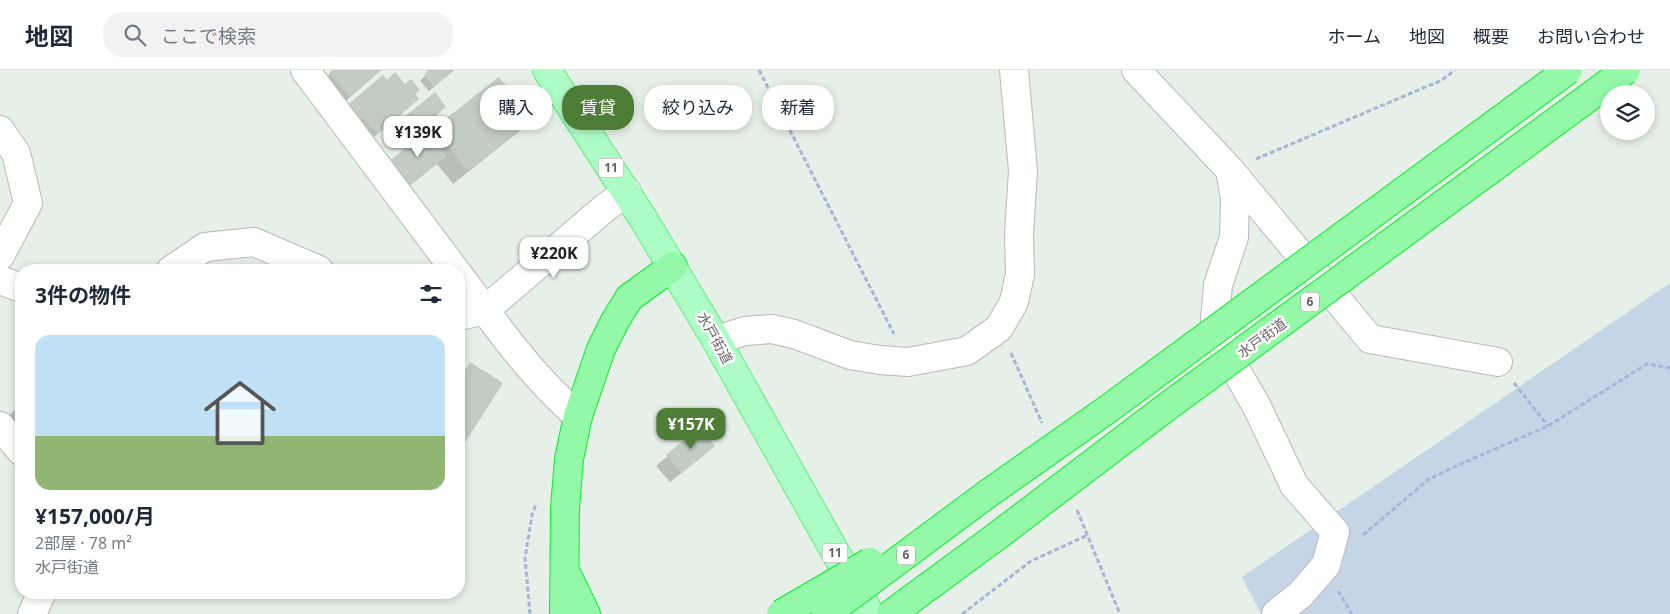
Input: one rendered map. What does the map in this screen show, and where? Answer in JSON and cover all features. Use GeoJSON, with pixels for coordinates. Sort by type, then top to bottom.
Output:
{"type":"FeatureCollection","features":[{"type":"Feature","properties":{"kind":"highway","name":"6"},"geometry":{"type":"LineString","coordinates":[[826,614],[1568,70]]}},
{"type":"Feature","properties":{"kind":"highway","name":"水戸街道"},"geometry":{"type":"LineString","coordinates":[[997,536],[1168,406],[1626,70]]}},
{"type":"Feature","properties":{"kind":"highway"},"geometry":{"type":"LineString","coordinates":[[564,614],[565,508],[568,459],[578,416],[601,349],[629,298],[672,266]]}},
{"type":"Feature","properties":{"kind":"highway"},"geometry":{"type":"LineString","coordinates":[[781,614],[986,495]]}},
{"type":"Feature","properties":{"kind":"highway","name":"6"},"geometry":{"type":"LineString","coordinates":[[890,614],[997,536]]}},
{"type":"Feature","properties":{"kind":"highway"},"geometry":{"type":"LineString","coordinates":[[918,614],[997,536]]}},
{"type":"Feature","properties":{"kind":"highway"},"geometry":{"type":"LineString","coordinates":[[565,571],[586,614]]}},
{"type":"Feature","properties":{"kind":"main road","name":"水戸街道"},"geometry":{"type":"LineString","coordinates":[[547,70],[627,192],[716,340],[870,614]]}},
{"type":"Feature","properties":{"kind":"street"},"geometry":{"type":"LineString","coordinates":[[305,70],[450,264]]}},
{"type":"Feature","properties":{"kind":"street"},"geometry":{"type":"LineString","coordinates":[[716,340],[745,331],[772,329],[794,334],[850,355],[908,362],[967,351],[999,328],[1014,302],[1020,274],[1019,233],[1023,171],[1014,70]]}},
{"type":"Feature","properties":{"kind":"street"},"geometry":{"type":"LineString","coordinates":[[1136,70],[1230,170],[1370,339],[1498,362]]}},
{"type":"Feature","properties":{"kind":"street"},"geometry":{"type":"LineString","coordinates":[[0,130],[16,153],[28,203],[0,256]]}},
{"type":"Feature","properties":{"kind":"street"},"geometry":{"type":"LineString","coordinates":[[1230,170],[1234,199],[1234,237],[1218,285],[1215,318],[1225,351],[1257,407],[1294,485],[1335,532],[1326,565],[1301,594],[1276,614]]}},
{"type":"Feature","properties":{"kind":"street"},"geometry":{"type":"LineString","coordinates":[[465,315],[485,310],[606,207],[627,192]]}},
{"type":"Feature","properties":{"kind":"street"},"geometry":{"type":"LineString","coordinates":[[180,264],[205,246],[254,242],[305,264]]}},
{"type":"Feature","properties":{"kind":"street"},"geometry":{"type":"LineString","coordinates":[[0,280],[15,286]]}},
{"type":"Feature","properties":{"kind":"street"},"geometry":{"type":"LineString","coordinates":[[465,283],[532,372],[560,401],[578,416]]}},
{"type":"Feature","properties":{"kind":"street"},"geometry":{"type":"LineString","coordinates":[[0,426],[15,444]]}},
{"type":"Feature","properties":{"kind":"street"},"geometry":{"type":"LineString","coordinates":[[32,614],[39,599]]}},
{"type":"Feature","properties":{"kind":"path"},"geometry":{"type":"LineString","coordinates":[[758,70],[908,362]]}},
{"type":"Feature","properties":{"kind":"path"},"geometry":{"type":"LineString","coordinates":[[1230,170],[1442,80],[1455,70]]}},
{"type":"Feature","properties":{"kind":"path"},"geometry":{"type":"LineString","coordinates":[[999,328],[1035,405]]}},
{"type":"Feature","properties":{"kind":"path"},"geometry":{"type":"LineString","coordinates":[[1498,362],[1548,426]]}},
{"type":"Feature","properties":{"kind":"path"},"geometry":{"type":"LineString","coordinates":[[1326,565],[1428,479],[1548,426],[1647,364],[1670,368]]}},
{"type":"Feature","properties":{"kind":"path"},"geometry":{"type":"LineString","coordinates":[[530,614],[525,558],[532,515],[538,498]]}},
{"type":"Feature","properties":{"kind":"path"},"geometry":{"type":"LineString","coordinates":[[962,614],[1031,561],[1088,536]]}},
{"type":"Feature","properties":{"kind":"path"},"geometry":{"type":"LineString","coordinates":[[1094,552],[1120,614]]}},
{"type":"Feature","properties":{"kind":"shaded area"},"geometry":{"type":"Polygon","coordinates":[[[1670,283],[1670,614],[1261,614],[1242,577],[1670,283]]]}},
{"type":"Feature","properties":{"kind":"building"},"geometry":{"type":"Polygon","coordinates":[[[332,70],[381,70],[350,97],[329,73],[332,70]]]}},
{"type":"Feature","properties":{"kind":"building"},"geometry":{"type":"Polygon","coordinates":[[[429,70],[449,70],[451,73],[434,87],[424,75],[429,70]]]}},
{"type":"Feature","properties":{"kind":"building"},"geometry":{"type":"Polygon","coordinates":[[[395,72],[405,84],[411,79],[420,90],[415,94],[419,99],[378,134],[362,117],[356,122],[344,108],[383,75],[387,80],[395,72]]]}},
{"type":"Feature","properties":{"kind":"building"},"geometry":{"type":"Polygon","coordinates":[[[499,77],[505,85],[489,85],[499,77]]]}},
{"type":"Feature","properties":{"kind":"building"},"geometry":{"type":"Polygon","coordinates":[[[435,92],[446,107],[405,140],[393,126],[435,92]]]}},
{"type":"Feature","properties":{"kind":"building"},"geometry":{"type":"Polygon","coordinates":[[[480,92],[480,130],[519,130],[468,171],[434,128],[480,92]]]}},
{"type":"Feature","properties":{"kind":"building"},"geometry":{"type":"Polygon","coordinates":[[[427,131],[447,156],[409,186],[389,161],[427,131]]]}},
{"type":"Feature","properties":{"kind":"building"},"geometry":{"type":"Polygon","coordinates":[[[470,362],[503,383],[465,443],[465,371],[470,362]]]}},
{"type":"Feature","properties":{"kind":"building"},"geometry":{"type":"Polygon","coordinates":[[[700,427],[715,446],[681,473],[666,455],[700,427]]]}}]}
